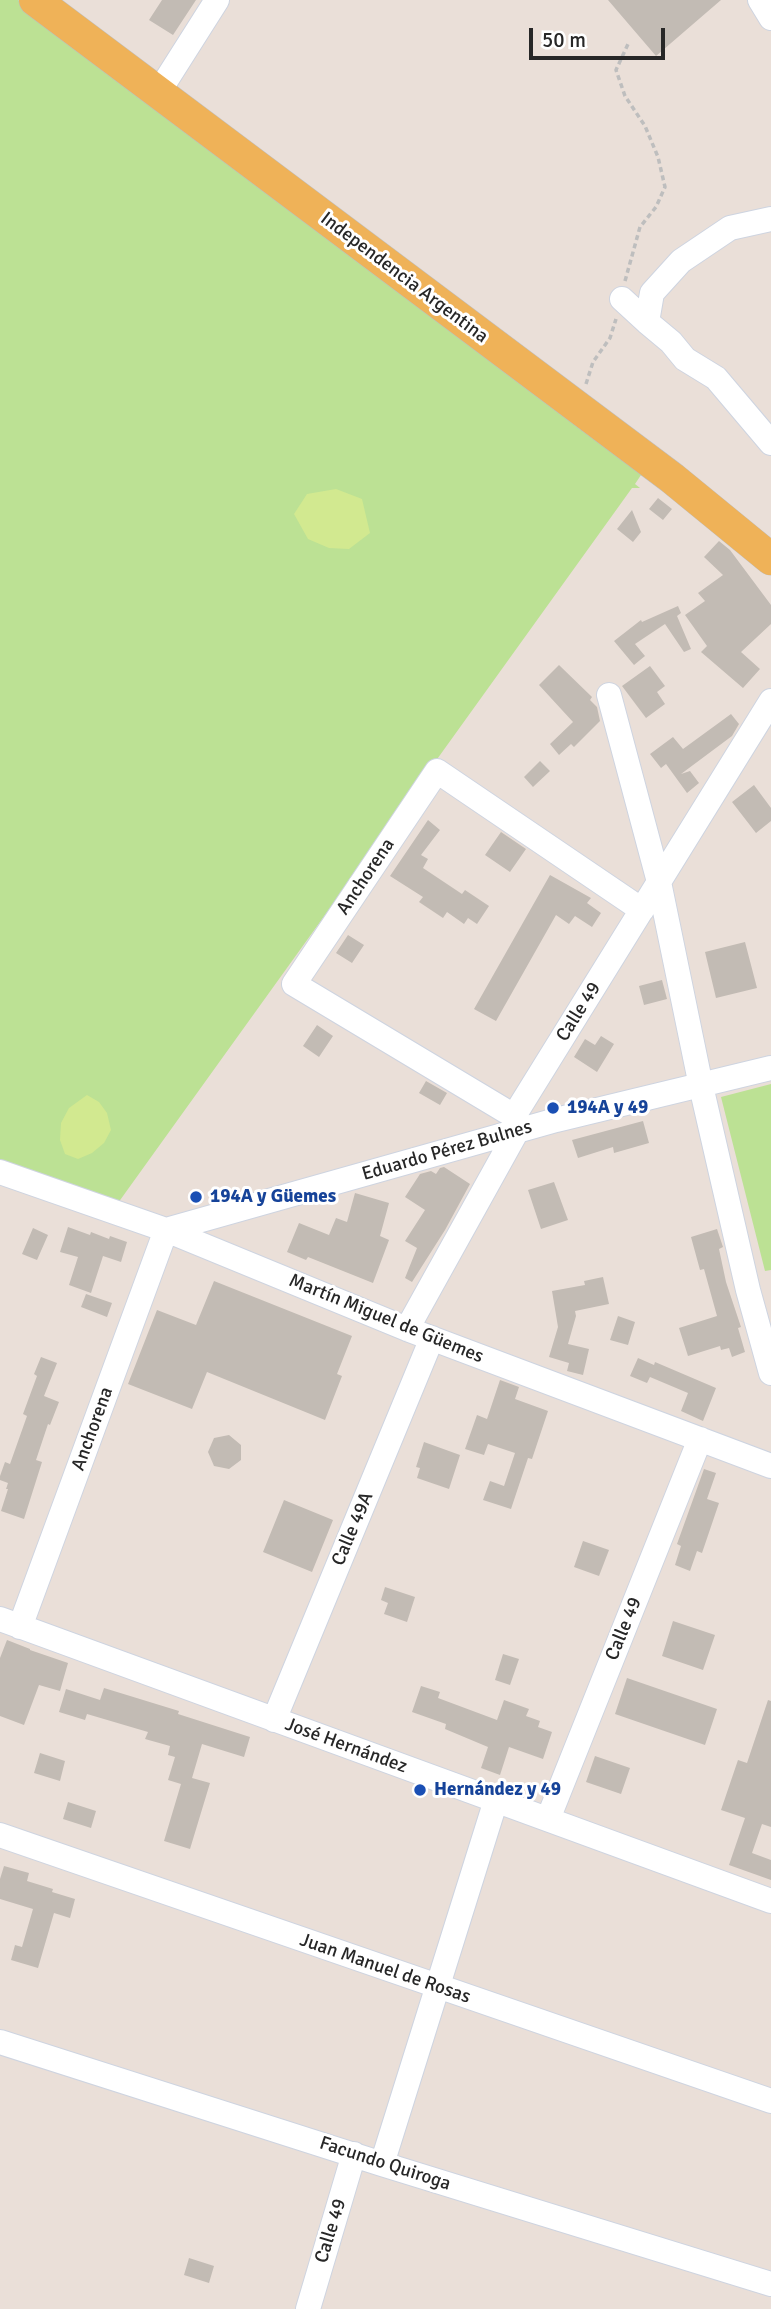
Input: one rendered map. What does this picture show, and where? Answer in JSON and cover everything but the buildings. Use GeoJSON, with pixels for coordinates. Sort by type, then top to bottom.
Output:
{"type":"FeatureCollection","features":[{"type":"Feature","properties":{"kind":"main road","name":"Independencia Argentina"},"geometry":{"type":"LineString","coordinates":[[36,0],[672,478],[771,559]]}},
{"type":"Feature","properties":{"kind":"street"},"geometry":{"type":"LineString","coordinates":[[158,93],[217,0]]}},
{"type":"Feature","properties":{"kind":"street"},"geometry":{"type":"LineString","coordinates":[[760,0],[771,18]]}},
{"type":"Feature","properties":{"kind":"street"},"geometry":{"type":"LineString","coordinates":[[647,323],[652,293],[681,261],[730,228],[771,219]]}},
{"type":"Feature","properties":{"kind":"street"},"geometry":{"type":"LineString","coordinates":[[622,299],[671,342],[685,359],[716,378],[771,443]]}},
{"type":"Feature","properties":{"kind":"street"},"geometry":{"type":"LineString","coordinates":[[609,695],[659,882],[701,1086],[760,1287],[771,1373]]}},
{"type":"Feature","properties":{"kind":"street","name":"Calle 49"},"geometry":{"type":"LineString","coordinates":[[407,1329],[516,1124],[642,910],[771,701]]}},
{"type":"Feature","properties":{"kind":"street","name":"Anchorena"},"geometry":{"type":"LineString","coordinates":[[516,1124],[294,984],[437,771],[642,910]]}},
{"type":"Feature","properties":{"kind":"street","name":"Eduardo Pérez Bulnes"},"geometry":{"type":"LineString","coordinates":[[166,1230],[516,1124],[701,1086],[771,1068]]}},
{"type":"Feature","properties":{"kind":"street","name":"Martín Miguel de Güemes"},"geometry":{"type":"LineString","coordinates":[[0,1172],[166,1230],[407,1329],[771,1466]]}},
{"type":"Feature","properties":{"kind":"street","name":"Anchorena"},"geometry":{"type":"LineString","coordinates":[[10,1623],[166,1230]]}},
{"type":"Feature","properties":{"kind":"street","name":"Calle 49A"},"geometry":{"type":"LineString","coordinates":[[274,1720],[432,1338]]}},
{"type":"Feature","properties":{"kind":"street","name":"Calle 49"},"geometry":{"type":"LineString","coordinates":[[548,1819],[700,1439]]}},
{"type":"Feature","properties":{"kind":"street","name":"José Hernández"},"geometry":{"type":"LineString","coordinates":[[10,1623],[771,1901]]}},
{"type":"Feature","properties":{"kind":"street"},"geometry":{"type":"LineString","coordinates":[[382,2164],[496,1800]]}},
{"type":"Feature","properties":{"kind":"street","name":"Juan Manuel de Rosas"},"geometry":{"type":"LineString","coordinates":[[0,1835],[771,2101]]}},
{"type":"Feature","properties":{"kind":"street","name":"Facundo Quiroga"},"geometry":{"type":"LineString","coordinates":[[0,2042],[771,2284]]}},
{"type":"Feature","properties":{"kind":"street","name":"Calle 49"},"geometry":{"type":"LineString","coordinates":[[308,2309],[354,2154]]}},
{"type":"Feature","properties":{"kind":"path"},"geometry":{"type":"LineString","coordinates":[[591,417],[586,382],[593,362],[610,338],[640,227],[656,207],[665,187],[659,157],[645,126],[625,96],[616,70],[628,44]]}},
{"type":"Feature","properties":{"kind":"green space"},"geometry":{"type":"Polygon","coordinates":[[[0,0],[18,0],[645,469],[635,484],[640,488],[632,488],[118,1203],[0,1159],[0,0]]]}},
{"type":"Feature","properties":{"kind":"green space"},"geometry":{"type":"Polygon","coordinates":[[[336,489],[362,499],[370,533],[349,549],[329,548],[308,539],[294,514],[307,494],[336,489]]]}},
{"type":"Feature","properties":{"kind":"green space"},"geometry":{"type":"Polygon","coordinates":[[[771,1084],[771,1270],[765,1271],[721,1097],[771,1084]]]}},
{"type":"Feature","properties":{"kind":"green space"},"geometry":{"type":"Polygon","coordinates":[[[87,1095],[99,1102],[107,1113],[111,1130],[104,1143],[92,1153],[78,1159],[65,1154],[60,1140],[61,1123],[69,1108],[87,1095]]]}},
{"type":"Feature","properties":{"kind":"place","name":"194A y 49"},"geometry":{"type":"Point","coordinates":[553,1108]}},
{"type":"Feature","properties":{"kind":"place","name":"194A y Güemes"},"geometry":{"type":"Point","coordinates":[196,1197]}},
{"type":"Feature","properties":{"kind":"place","name":"Hernández y 49"},"geometry":{"type":"Point","coordinates":[420,1790]}}]}
